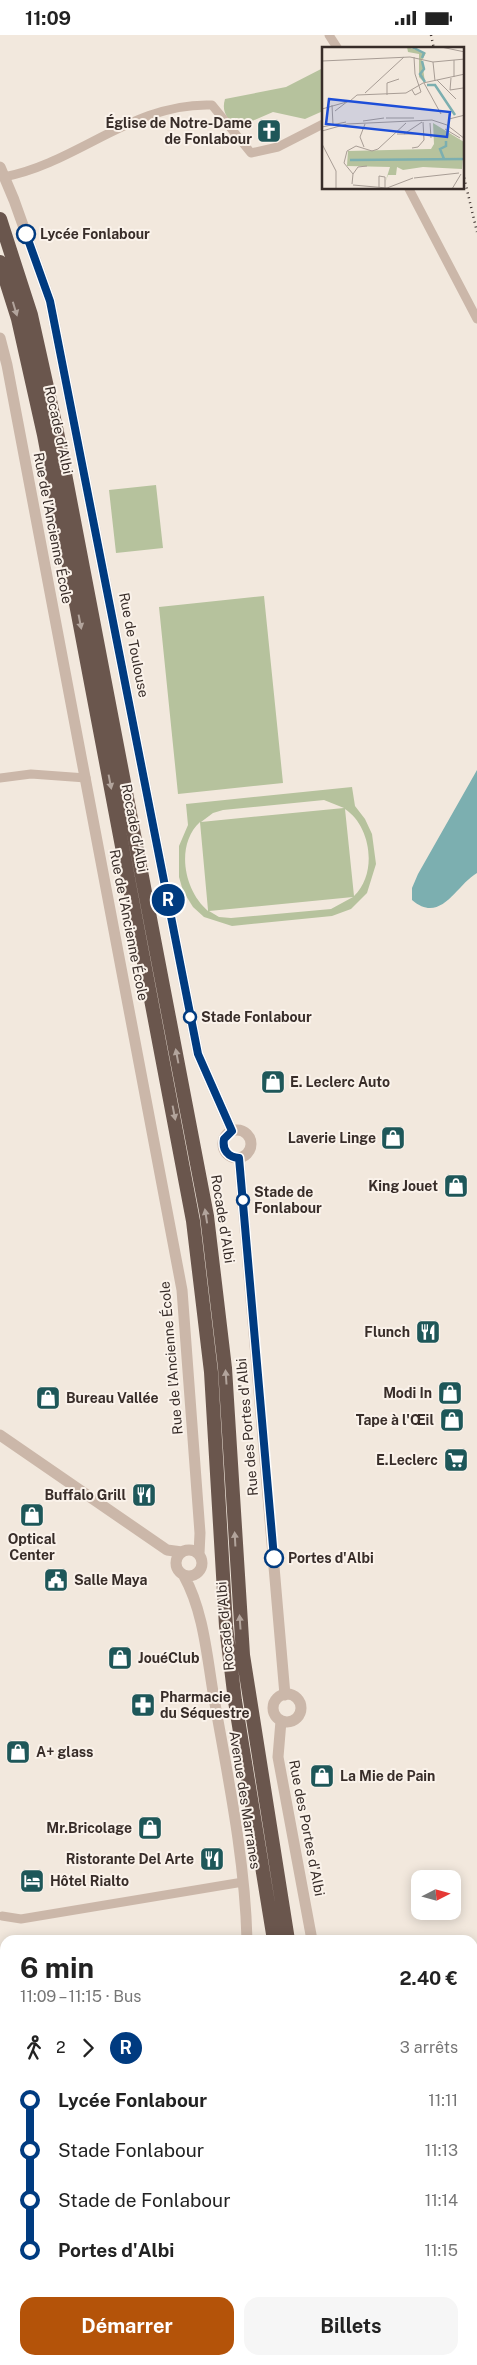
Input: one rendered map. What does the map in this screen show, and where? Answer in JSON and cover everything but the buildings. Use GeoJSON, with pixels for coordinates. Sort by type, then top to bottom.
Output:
{"type":"FeatureCollection","features":[{"type":"Feature","properties":{"kind":"highway","name":"Rocade d'Albi"},"geometry":{"type":"LineString","coordinates":[[0,219],[31,315],[59,441],[207,1216],[225,1368],[243,1655],[287,1935]]}},
{"type":"Feature","properties":{"kind":"highway","name":"Rocade d'Albi"},"geometry":{"type":"LineString","coordinates":[[0,262],[20,328],[44,435],[193,1221],[211,1372],[226,1626],[235,1701],[273,1935]]}},
{"type":"Feature","properties":{"kind":"highway"},"geometry":{"type":"LineString","coordinates":[[243,1655],[295,1935]]}},
{"type":"Feature","properties":{"kind":"highway"},"geometry":{"type":"LineString","coordinates":[[264,1875],[268,1935]]}},
{"type":"Feature","properties":{"kind":"street"},"geometry":{"type":"LineString","coordinates":[[328,35],[337,47]]}},
{"type":"Feature","properties":{"kind":"street"},"geometry":{"type":"LineString","coordinates":[[2,172],[39,168],[137,119],[190,104],[212,105],[251,153],[278,147],[322,125]]}},
{"type":"Feature","properties":{"kind":"street","name":"Rue de Toulouse"},"geometry":{"type":"LineString","coordinates":[[2,172],[50,301],[198,1054],[232,1131]]}},
{"type":"Feature","properties":{"kind":"street"},"geometry":{"type":"LineString","coordinates":[[410,190],[477,319]]}},
{"type":"Feature","properties":{"kind":"street","name":"Rue de l’Ancienne École"},"geometry":{"type":"LineString","coordinates":[[0,338],[7,365],[86,778],[182,1290],[187,1335],[197,1523],[200,1533],[199,1554]]}},
{"type":"Feature","properties":{"kind":"street"},"geometry":{"type":"LineString","coordinates":[[0,778],[31,774],[86,778]]}},
{"type":"Feature","properties":{"kind":"street"},"geometry":{"type":"LineString","coordinates":[[232,1131],[243,1131],[251,1141],[249,1152],[239,1158],[230,1156],[224,1148],[224,1139],[232,1131]]}},
{"type":"Feature","properties":{"kind":"street","name":"Rue des Portes d'Albi"},"geometry":{"type":"LineString","coordinates":[[239,1158],[286,1695]]}},
{"type":"Feature","properties":{"kind":"street"},"geometry":{"type":"LineString","coordinates":[[0,1435],[167,1550],[178,1571],[184,1576],[194,1576],[200,1570],[202,1562],[199,1554],[167,1550]]}},
{"type":"Feature","properties":{"kind":"street"},"geometry":{"type":"LineString","coordinates":[[175,1563],[184,1551],[197,1523]]}},
{"type":"Feature","properties":{"kind":"street","name":"Avenue des Marranes"},"geometry":{"type":"LineString","coordinates":[[197,1606],[200,1570]]}},
{"type":"Feature","properties":{"kind":"street","name":"Avenue des Marranes"},"geometry":{"type":"LineString","coordinates":[[184,1576],[197,1606],[228,1779],[243,1883],[247,1935]]}},
{"type":"Feature","properties":{"kind":"street"},"geometry":{"type":"LineString","coordinates":[[286,1695],[297,1699],[301,1711],[293,1721],[281,1721],[275,1714],[273,1706],[278,1698],[286,1695]]}},
{"type":"Feature","properties":{"kind":"street","name":"Rue des Portes d'Albi"},"geometry":{"type":"LineString","coordinates":[[281,1721],[278,1757],[311,1935]]}},
{"type":"Feature","properties":{"kind":"street"},"geometry":{"type":"LineString","coordinates":[[1,1915],[21,1919],[243,1883]]}},
{"type":"Feature","properties":{"kind":"green space"},"geometry":{"type":"Polygon","coordinates":[[[322,69],[322,111],[305,119],[273,112],[236,128],[226,115],[224,108],[225,99],[286,87],[322,69]]]}},
{"type":"Feature","properties":{"kind":"green space"},"geometry":{"type":"Polygon","coordinates":[[[156,485],[163,548],[116,553],[109,490],[156,485]]]}},
{"type":"Feature","properties":{"kind":"green space"},"geometry":{"type":"Polygon","coordinates":[[[264,596],[283,783],[178,794],[159,607],[264,596]]]}},
{"type":"Feature","properties":{"kind":"green space"},"geometry":{"type":"Polygon","coordinates":[[[352,787],[355,806],[365,819],[372,834],[376,864],[367,893],[351,909],[332,916],[232,926],[204,917],[193,907],[183,891],[179,877],[179,846],[188,825],[186,804],[352,787]],[[324,800],[223,810],[213,813],[201,822],[344,808],[324,800]],[[345,809],[354,896],[362,886],[366,875],[369,863],[368,850],[366,838],[361,827],[345,809]],[[200,822],[192,832],[187,843],[185,855],[188,880],[193,892],[208,911],[200,822]],[[353,897],[209,911],[219,917],[231,918],[331,909],[353,897]]]}},
{"type":"Feature","properties":{"kind":"water"},"geometry":{"type":"Polygon","coordinates":[[[477,770],[477,873],[440,906],[422,907],[412,900],[412,888],[477,770]]]}},
{"type":"Feature","properties":{"kind":"railway"},"geometry":{"type":"LineString","coordinates":[[431,35],[434,47]]}},
{"type":"Feature","properties":{"kind":"railway"},"geometry":{"type":"LineString","coordinates":[[464,177],[477,232]]}},
{"type":"Feature","properties":{"kind":"bus line","name":"R"},"geometry":{"type":"LineString","coordinates":[[26,234],[50,301],[198,1054],[210,1085],[232,1131],[224,1139],[224,1148],[230,1156],[239,1158],[274,1558]]}},
{"type":"Feature","properties":{"kind":"place","name":"Église de Notre-Dame de Fonlabour"},"geometry":{"type":"Point","coordinates":[269,131]}},
{"type":"Feature","properties":{"kind":"place","name":"Lycée Fonlabour"},"geometry":{"type":"Point","coordinates":[26,234]}},
{"type":"Feature","properties":{"kind":"place","name":"Stade Fonlabour"},"geometry":{"type":"Point","coordinates":[190,1017]}},
{"type":"Feature","properties":{"kind":"place","name":"E. Leclerc Auto"},"geometry":{"type":"Point","coordinates":[273,1082]}},
{"type":"Feature","properties":{"kind":"place","name":"Laverie Linge"},"geometry":{"type":"Point","coordinates":[393,1138]}},
{"type":"Feature","properties":{"kind":"place","name":"King Jouet"},"geometry":{"type":"Point","coordinates":[456,1186]}},
{"type":"Feature","properties":{"kind":"place","name":"Stade de Fonlabour"},"geometry":{"type":"Point","coordinates":[243,1200]}},
{"type":"Feature","properties":{"kind":"place","name":"Flunch"},"geometry":{"type":"Point","coordinates":[428,1332]}},
{"type":"Feature","properties":{"kind":"place","name":"Modi In"},"geometry":{"type":"Point","coordinates":[450,1393]}},
{"type":"Feature","properties":{"kind":"place","name":"Bureau Vallée"},"geometry":{"type":"Point","coordinates":[48,1398]}},
{"type":"Feature","properties":{"kind":"place","name":"Tape à l'Œil"},"geometry":{"type":"Point","coordinates":[452,1420]}},
{"type":"Feature","properties":{"kind":"place","name":"E.Leclerc"},"geometry":{"type":"Point","coordinates":[456,1460]}},
{"type":"Feature","properties":{"kind":"place","name":"Buffalo Grill"},"geometry":{"type":"Point","coordinates":[144,1495]}},
{"type":"Feature","properties":{"kind":"place","name":"Optical Center"},"geometry":{"type":"Point","coordinates":[32,1515]}},
{"type":"Feature","properties":{"kind":"place","name":"Portes d'Albi"},"geometry":{"type":"Point","coordinates":[274,1558]}},
{"type":"Feature","properties":{"kind":"place","name":"Salle Maya"},"geometry":{"type":"Point","coordinates":[56,1580]}},
{"type":"Feature","properties":{"kind":"place","name":"JouéClub"},"geometry":{"type":"Point","coordinates":[120,1658]}},
{"type":"Feature","properties":{"kind":"place","name":"Pharmacie du Séquestre"},"geometry":{"type":"Point","coordinates":[143,1705]}},
{"type":"Feature","properties":{"kind":"place","name":"A+ glass"},"geometry":{"type":"Point","coordinates":[18,1752]}},
{"type":"Feature","properties":{"kind":"place","name":"La Mie de Pain"},"geometry":{"type":"Point","coordinates":[322,1776]}},
{"type":"Feature","properties":{"kind":"place","name":"Mr.Bricolage"},"geometry":{"type":"Point","coordinates":[150,1828]}},
{"type":"Feature","properties":{"kind":"place","name":"Ristorante Del Arte"},"geometry":{"type":"Point","coordinates":[212,1859]}},
{"type":"Feature","properties":{"kind":"place","name":"Hôtel Rialto"},"geometry":{"type":"Point","coordinates":[32,1881]}}]}
